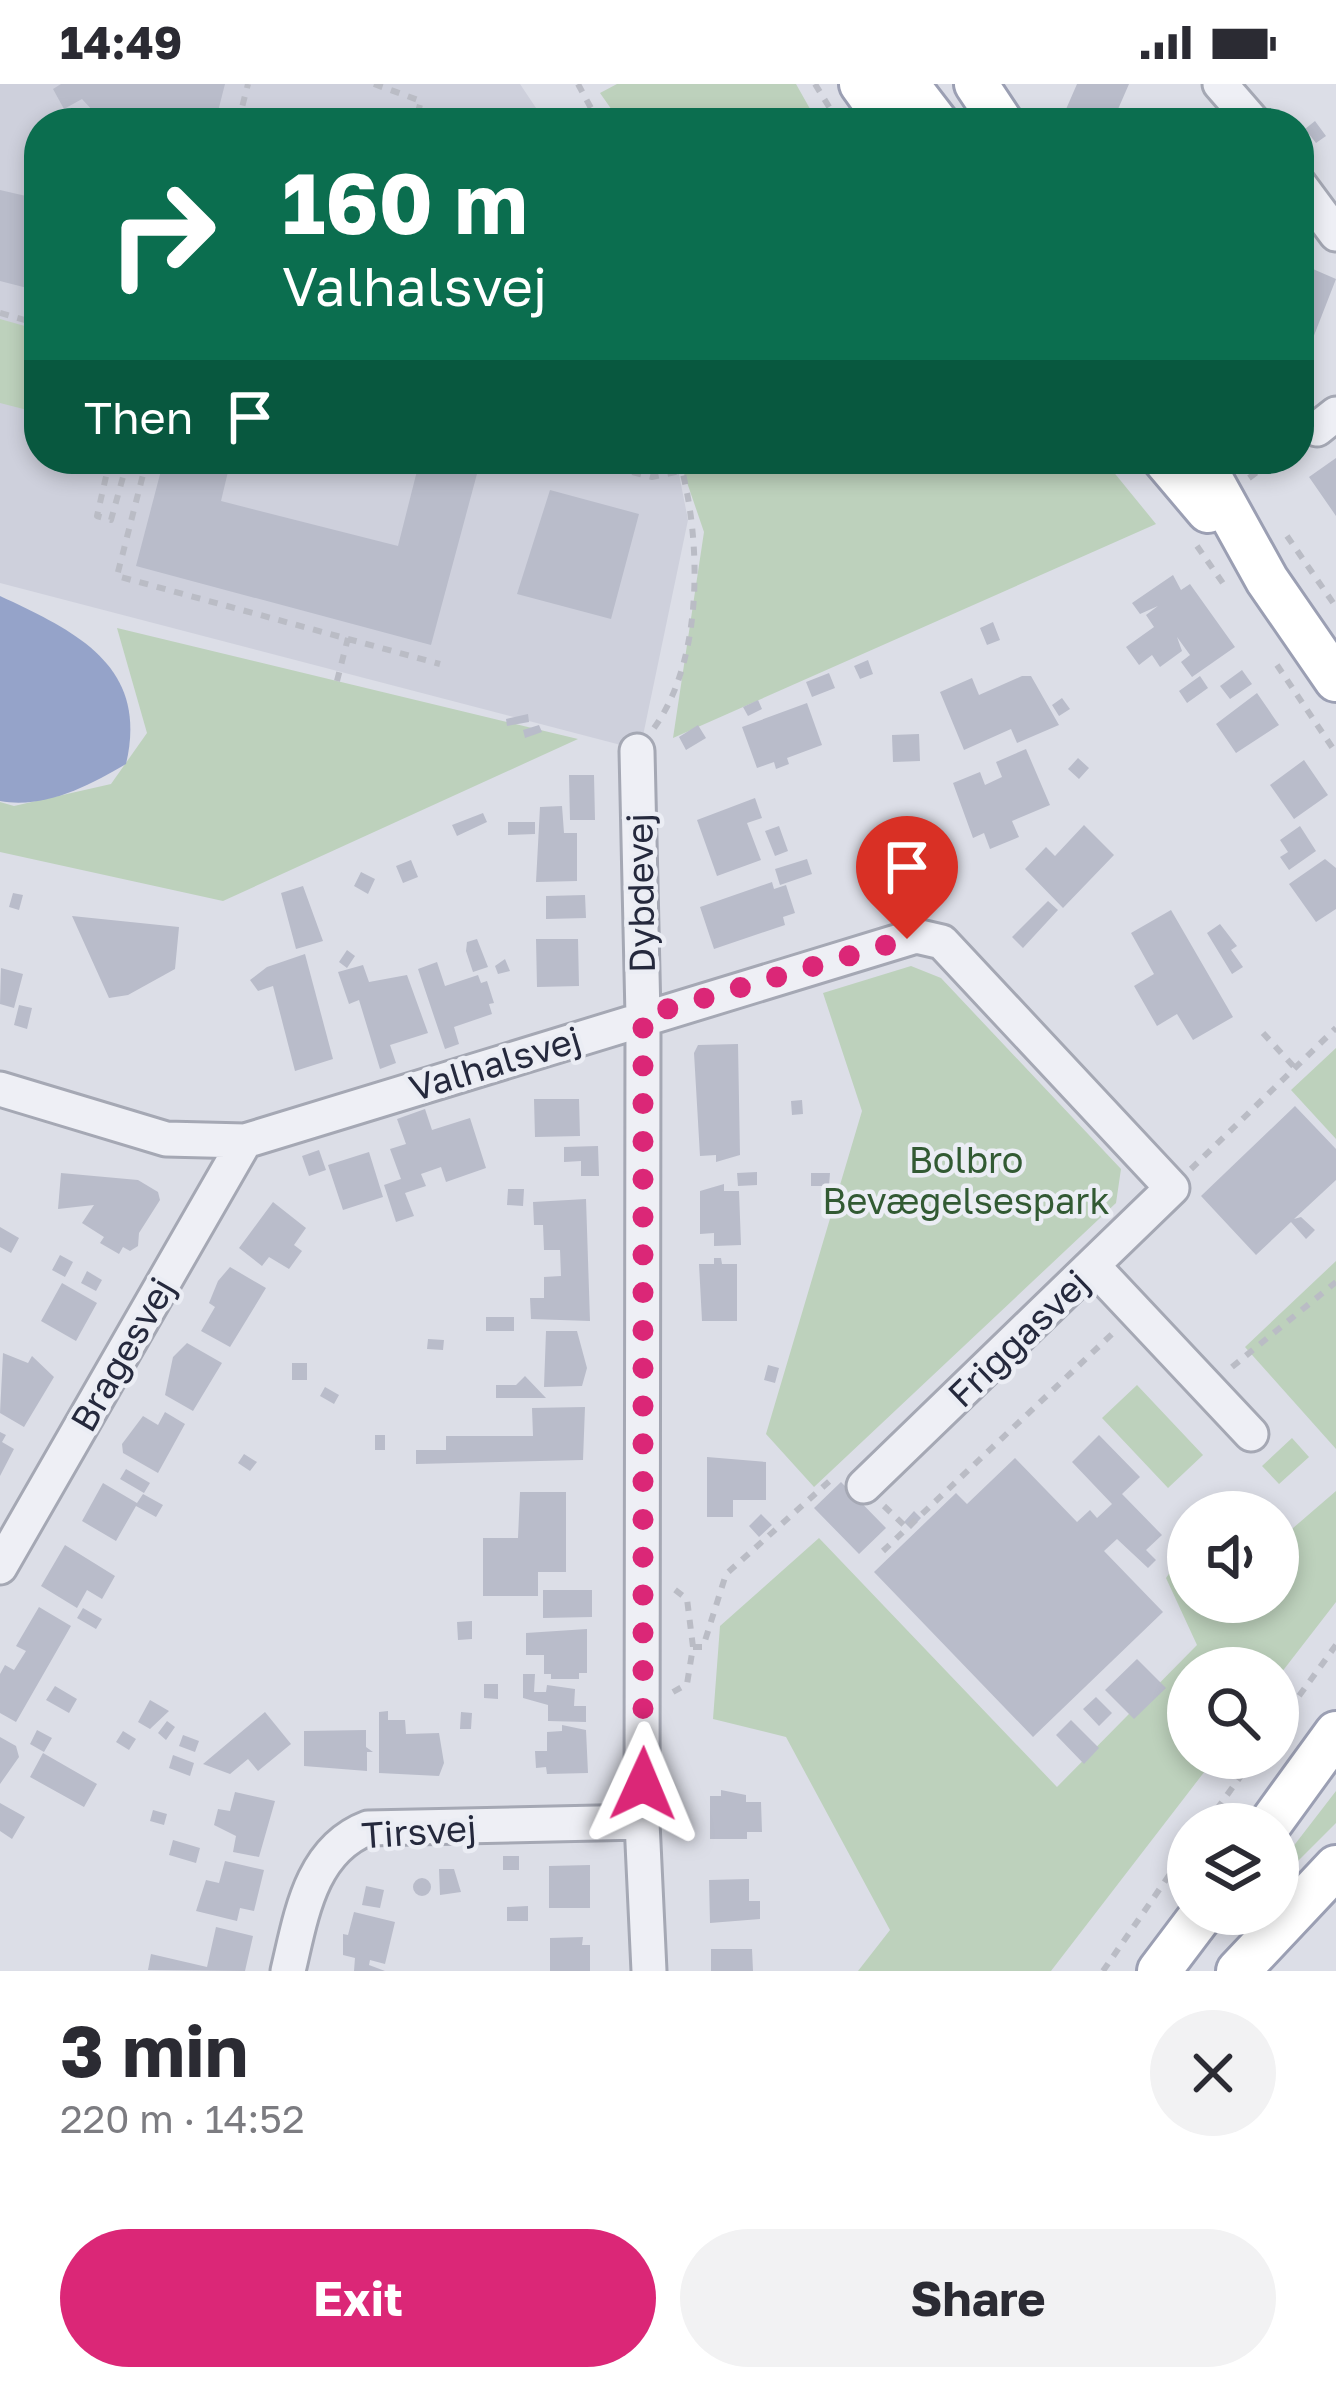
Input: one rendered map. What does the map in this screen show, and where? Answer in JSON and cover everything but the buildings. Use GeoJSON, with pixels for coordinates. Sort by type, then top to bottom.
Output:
{"type":"FeatureCollection","features":[{"type":"Feature","properties":{"kind":"main road"},"geometry":{"type":"LineString","coordinates":[[1174,474],[1250,588],[1336,680]]}},
{"type":"Feature","properties":{"kind":"main road"},"geometry":{"type":"LineString","coordinates":[[1206,474],[1250,588]]}},
{"type":"Feature","properties":{"kind":"main road"},"geometry":{"type":"LineString","coordinates":[[1285,1803],[1336,1733]]}},
{"type":"Feature","properties":{"kind":"main road"},"geometry":{"type":"LineString","coordinates":[[1238,1971],[1336,1868]]}},
{"type":"Feature","properties":{"kind":"main road"},"geometry":{"type":"LineString","coordinates":[[1160,1971],[1187,1935]]}},
{"type":"Feature","properties":{"kind":"street"},"geometry":{"type":"LineString","coordinates":[[1220,84],[1241,108]]}},
{"type":"Feature","properties":{"kind":"street"},"geometry":{"type":"LineString","coordinates":[[1314,204],[1336,234]]}},
{"type":"Feature","properties":{"kind":"street","name":"Dybdevej"},"geometry":{"type":"LineString","coordinates":[[637,751],[643,1016],[642,1822],[649,1971]]}},
{"type":"Feature","properties":{"kind":"street","name":"Valhalsvej"},"geometry":{"type":"LineString","coordinates":[[0,1089],[166,1139],[245,1142],[643,1016],[916,936],[942,942],[1172,1188]]}},
{"type":"Feature","properties":{"kind":"street","name":"Bragesvej"},"geometry":{"type":"LineString","coordinates":[[0,1567],[245,1142]]}},
{"type":"Feature","properties":{"kind":"street","name":"Friggasvej"},"geometry":{"type":"LineString","coordinates":[[855,1476],[1093,1266],[1172,1188]]}},
{"type":"Feature","properties":{"kind":"street"},"geometry":{"type":"LineString","coordinates":[[1093,1266],[1251,1434]]}},
{"type":"Feature","properties":{"kind":"street","name":"Tirsvej"},"geometry":{"type":"LineString","coordinates":[[288,1971],[302,1916],[326,1855],[344,1837],[368,1828],[642,1822]]}},
{"type":"Feature","properties":{"kind":"path"},"geometry":{"type":"LineString","coordinates":[[374,84],[421,101],[419,108]]}},
{"type":"Feature","properties":{"kind":"path"},"geometry":{"type":"LineString","coordinates":[[107,474],[97,516],[111,520],[124,474]]}},
{"type":"Feature","properties":{"kind":"path"},"geometry":{"type":"LineString","coordinates":[[143,474],[117,576],[440,664]]}},
{"type":"Feature","properties":{"kind":"path"},"geometry":{"type":"LineString","coordinates":[[637,751],[665,712],[682,662],[697,572],[683,474]]}},
{"type":"Feature","properties":{"kind":"path"},"geometry":{"type":"LineString","coordinates":[[1192,540],[1250,588]]}},
{"type":"Feature","properties":{"kind":"path"},"geometry":{"type":"LineString","coordinates":[[337,681],[348,638]]}},
{"type":"Feature","properties":{"kind":"path"},"geometry":{"type":"LineString","coordinates":[[1270,655],[1336,753]]}},
{"type":"Feature","properties":{"kind":"path"},"geometry":{"type":"LineString","coordinates":[[1172,1188],[1336,1028]]}},
{"type":"Feature","properties":{"kind":"path"},"geometry":{"type":"LineString","coordinates":[[1263,1033],[1295,1068]]}},
{"type":"Feature","properties":{"kind":"path"},"geometry":{"type":"LineString","coordinates":[[1210,1387],[1336,1282]]}},
{"type":"Feature","properties":{"kind":"path"},"geometry":{"type":"LineString","coordinates":[[883,1551],[1136,1311]]}},
{"type":"Feature","properties":{"kind":"path"},"geometry":{"type":"LineString","coordinates":[[693,1647],[703,1647],[726,1574],[855,1476]]}},
{"type":"Feature","properties":{"kind":"path"},"geometry":{"type":"LineString","coordinates":[[687,1599],[693,1647],[687,1684]]}},
{"type":"Feature","properties":{"kind":"path"},"geometry":{"type":"LineString","coordinates":[[1299,1695],[1336,1645]]}},
{"type":"Feature","properties":{"kind":"path"},"geometry":{"type":"LineString","coordinates":[[1103,1971],[1167,1878]]}},
{"type":"Feature","properties":{"kind":"shaded area"},"geometry":{"type":"Polygon","coordinates":[[[0,84],[520,84],[536,108],[24,108],[24,474],[679,474],[688,520],[640,750],[0,583],[0,84]]]}},
{"type":"Feature","properties":{"kind":"green space"},"geometry":{"type":"Polygon","coordinates":[[[617,84],[796,84],[810,108],[610,108],[600,93],[617,84]]]}},
{"type":"Feature","properties":{"kind":"green space"},"geometry":{"type":"Polygon","coordinates":[[[0,319],[24,326],[24,409],[0,403],[0,319]]]}},
{"type":"Feature","properties":{"kind":"green space"},"geometry":{"type":"Polygon","coordinates":[[[684,474],[1115,474],[1156,524],[673,738],[704,532],[684,474]]]}},
{"type":"Feature","properties":{"kind":"green space"},"geometry":{"type":"Polygon","coordinates":[[[117,628],[578,739],[223,901],[0,852],[0,802],[14,806],[111,784],[147,733],[117,628]]]}},
{"type":"Feature","properties":{"kind":"green space","name":"Bolbro Bevægelsespark"},"geometry":{"type":"Polygon","coordinates":[[[911,966],[941,978],[1121,1169],[1116,1203],[814,1487],[766,1434],[862,1111],[823,993],[911,966]]]}},
{"type":"Feature","properties":{"kind":"green space"},"geometry":{"type":"Polygon","coordinates":[[[1336,1048],[1336,1139],[1291,1090],[1336,1048]]]}},
{"type":"Feature","properties":{"kind":"green space"},"geometry":{"type":"Polygon","coordinates":[[[1336,1261],[1336,1449],[1245,1347],[1336,1261]]]}},
{"type":"Feature","properties":{"kind":"green space"},"geometry":{"type":"Polygon","coordinates":[[[1137,1385],[1203,1455],[1168,1488],[1102,1418],[1137,1385]]]}},
{"type":"Feature","properties":{"kind":"green space"},"geometry":{"type":"Polygon","coordinates":[[[1292,1438],[1309,1457],[1279,1484],[1262,1466],[1292,1438]]]}},
{"type":"Feature","properties":{"kind":"green space"},"geometry":{"type":"Polygon","coordinates":[[[1336,1491],[1336,1602],[1299,1650],[1195,1647],[1187,1623],[1299,1623],[1299,1523],[1336,1491]]]}},
{"type":"Feature","properties":{"kind":"green space"},"geometry":{"type":"Polygon","coordinates":[[[819,1538],[1057,1787],[1167,1675],[1167,1779],[1199,1779],[1180,1803],[1167,1803],[1167,1820],[1051,1971],[858,1971],[890,1930],[786,1737],[713,1719],[720,1626],[819,1538]]]}},
{"type":"Feature","properties":{"kind":"green space"},"geometry":{"type":"Polygon","coordinates":[[[1336,1791],[1336,1823],[1299,1860],[1299,1839],[1336,1791]]]}},
{"type":"Feature","properties":{"kind":"water"},"geometry":{"type":"Polygon","coordinates":[[[0,596],[80,639],[117,677],[127,701],[130,730],[126,764],[49,799],[0,801],[0,596]]]}},
{"type":"Feature","properties":{"kind":"route"},"geometry":{"type":"LineString","coordinates":[[643,1784],[643,1016],[907,939]]}}]}
